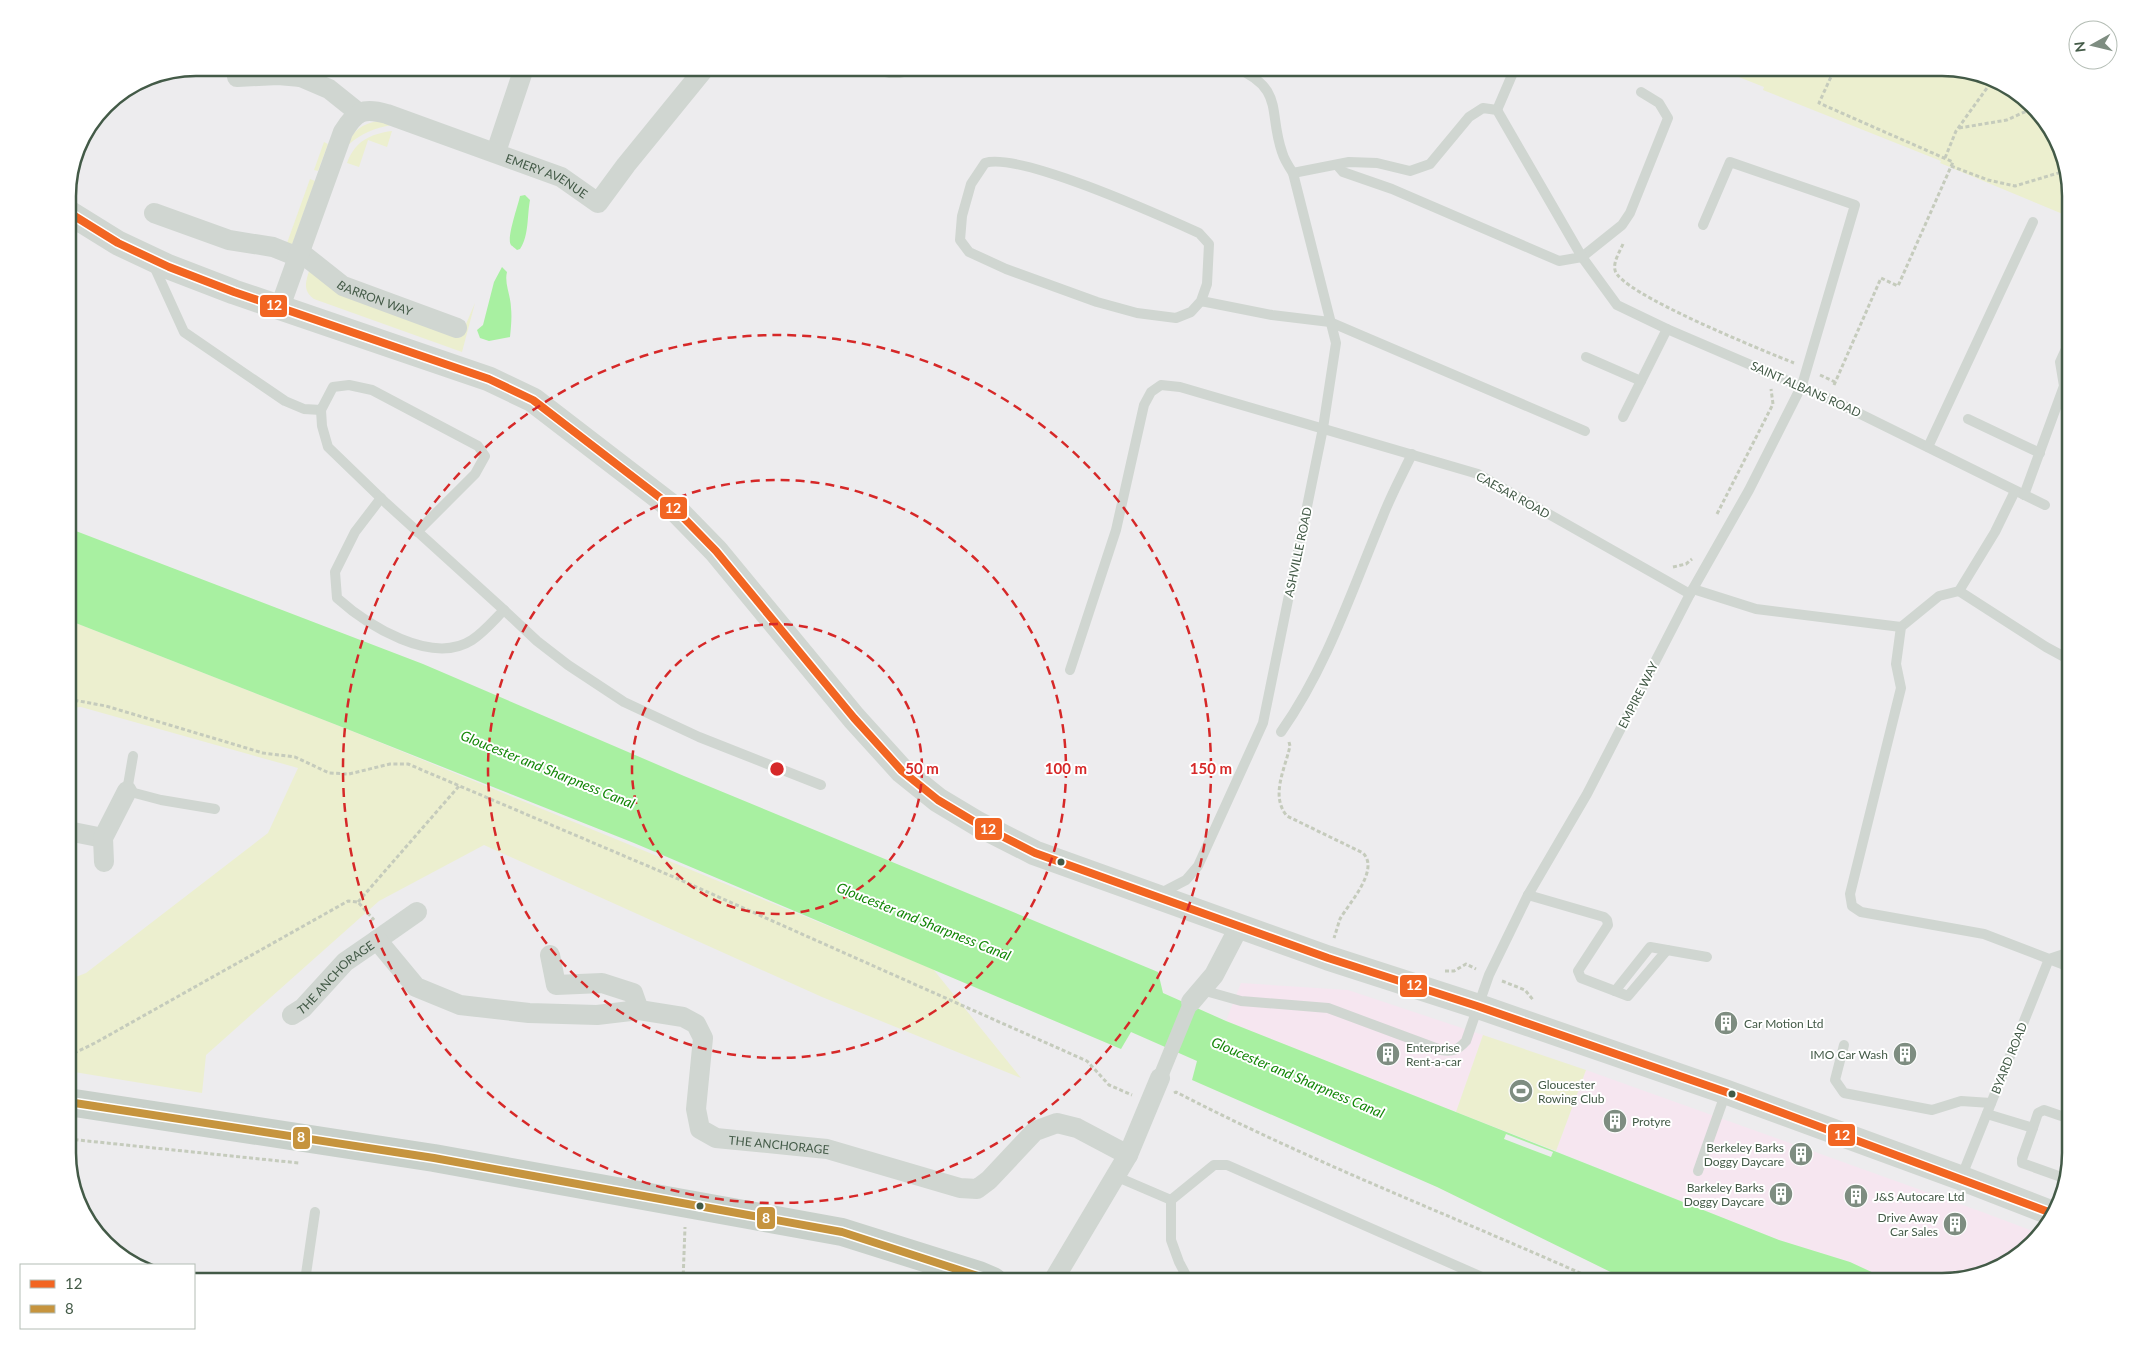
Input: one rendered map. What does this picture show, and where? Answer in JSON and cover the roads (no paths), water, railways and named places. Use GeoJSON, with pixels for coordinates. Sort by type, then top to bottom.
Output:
{"type":"FeatureCollection","features":[{"type":"Feature","properties":{"kind":"main road"},"geometry":{"type":"LineString","coordinates":[[77,1103],[434,1158],[832,1230],[972,1273]]}},
{"type":"Feature","properties":{"kind":"street"},"geometry":{"type":"LineString","coordinates":[[237,77],[249,76]]}},
{"type":"Feature","properties":{"kind":"street"},"geometry":{"type":"LineString","coordinates":[[280,307],[343,132],[352,118],[359,113],[309,76]]}},
{"type":"Feature","properties":{"kind":"street"},"geometry":{"type":"LineString","coordinates":[[496,152],[521,76]]}},
{"type":"Feature","properties":{"kind":"street","name":"EMERY AVENUE"},"geometry":{"type":"LineString","coordinates":[[359,113],[372,110],[387,114],[496,152],[561,177],[598,202],[698,76]]}},
{"type":"Feature","properties":{"kind":"street","name":"BARRON WAY"},"geometry":{"type":"LineString","coordinates":[[154,213],[229,240],[272,246],[299,255],[343,286],[457,328]]}},
{"type":"Feature","properties":{"kind":"street"},"geometry":{"type":"LineString","coordinates":[[77,225],[197,278],[489,379],[533,400],[676,510],[716,551],[854,718],[902,771],[938,800],[978,824],[1035,853],[1328,958],[1477,1006],[1726,1092],[2047,1211]]}},
{"type":"Feature","properties":{"kind":"street"},"geometry":{"type":"LineString","coordinates":[[104,862],[103,838],[127,791]]}},
{"type":"Feature","properties":{"kind":"street"},"geometry":{"type":"LineString","coordinates":[[77,832],[103,838]]}},
{"type":"Feature","properties":{"kind":"street","name":"THE ANCHORAGE"},"geometry":{"type":"LineString","coordinates":[[292,1016],[303,1008],[345,962],[417,912]]}},
{"type":"Feature","properties":{"kind":"street"},"geometry":{"type":"LineString","coordinates":[[1058,1273],[1128,1155],[1146,1101],[1161,1074],[1195,999],[1214,975],[1239,927]]}},
{"type":"Feature","properties":{"kind":"street","name":"THE ANCHORAGE"},"geometry":{"type":"LineString","coordinates":[[382,937],[416,987],[460,1005],[529,1013],[597,1016],[639,1010],[683,1017],[696,1024],[703,1038],[696,1109],[700,1129],[716,1138],[827,1149],[960,1188],[977,1189],[989,1180],[1035,1131],[1057,1124],[1077,1128],[1128,1155]]}},
{"type":"Feature","properties":{"kind":"street"},"geometry":{"type":"LineString","coordinates":[[550,955],[556,985],[602,983],[633,994],[639,1010]]}},
{"type":"Feature","properties":{"kind":"lane","name":"ASHVILLE ROAD"},"geometry":{"type":"LineString","coordinates":[[1153,896],[1173,888],[1186,880],[1198,866],[1263,724],[1324,428],[1336,343],[1292,174],[1282,152],[1271,97],[1260,82],[1250,76]]}},
{"type":"Feature","properties":{"kind":"lane"},"geometry":{"type":"LineString","coordinates":[[1292,174],[1350,162],[1377,163],[1410,171],[1430,164],[1469,117],[1483,108],[1497,110],[1512,76]]}},
{"type":"Feature","properties":{"kind":"lane"},"geometry":{"type":"LineString","coordinates":[[1337,164],[1343,172],[1392,189],[1558,261],[1582,257],[1622,225],[1630,213],[1668,118],[1659,103],[1641,92]]}},
{"type":"Feature","properties":{"kind":"lane","name":"SAINT ALBANS ROAD"},"geometry":{"type":"LineString","coordinates":[[1497,110],[1582,257],[1617,304],[1667,329],[1802,386],[2045,505]]}},
{"type":"Feature","properties":{"kind":"lane"},"geometry":{"type":"LineString","coordinates":[[992,161],[1024,166],[1095,189],[1200,233],[1208,244],[1207,284],[1201,301],[1191,312],[1176,318],[1136,313],[1097,302],[1006,269],[969,252],[960,240],[962,216],[972,184],[985,163],[992,161]]}},
{"type":"Feature","properties":{"kind":"lane","name":"EMPIRE WAY"},"geometry":{"type":"LineString","coordinates":[[1195,999],[1328,1008],[1451,1052],[1459,1048],[1466,1041],[1489,975],[1528,895],[1587,794],[1691,591],[1749,490],[1802,386],[1855,205],[1730,162],[1703,225]]}},
{"type":"Feature","properties":{"kind":"lane"},"geometry":{"type":"LineString","coordinates":[[1928,448],[2033,222]]}},
{"type":"Feature","properties":{"kind":"lane"},"geometry":{"type":"LineString","coordinates":[[150,258],[184,332],[285,401],[304,409],[321,410]]}},
{"type":"Feature","properties":{"kind":"lane"},"geometry":{"type":"LineString","coordinates":[[1201,301],[1272,315],[1330,322],[1585,431]]}},
{"type":"Feature","properties":{"kind":"lane"},"geometry":{"type":"LineString","coordinates":[[1623,418],[1667,329]]}},
{"type":"Feature","properties":{"kind":"lane"},"geometry":{"type":"LineString","coordinates":[[1586,357],[1641,381]]}},
{"type":"Feature","properties":{"kind":"lane","name":"CAESAR ROAD"},"geometry":{"type":"LineString","coordinates":[[1070,670],[1116,530],[1144,405],[1151,392],[1161,384],[1180,387],[1478,474],[1691,591],[1756,609],[1901,627]]}},
{"type":"Feature","properties":{"kind":"lane"},"geometry":{"type":"LineString","coordinates":[[417,532],[475,474],[485,456],[478,446],[372,390],[349,385],[333,387],[321,410],[322,426],[328,447],[417,532],[568,665],[624,702],[699,737],[821,784]]}},
{"type":"Feature","properties":{"kind":"lane"},"geometry":{"type":"LineString","coordinates":[[2061,394],[2040,453],[2020,493],[1959,591],[1939,596],[1901,627],[1896,664],[1901,688],[1850,894],[1852,906],[1861,912],[1984,934],[2062,964]]}},
{"type":"Feature","properties":{"kind":"lane"},"geometry":{"type":"LineString","coordinates":[[1968,419],[2040,453]]}},
{"type":"Feature","properties":{"kind":"lane"},"geometry":{"type":"LineString","coordinates":[[1281,732],[1295,713],[1329,649],[1383,514],[1412,454]]}},
{"type":"Feature","properties":{"kind":"lane"},"geometry":{"type":"LineString","coordinates":[[381,498],[355,532],[334,572],[337,598],[364,618],[414,645],[434,649],[472,640],[504,610]]}},
{"type":"Feature","properties":{"kind":"lane"},"geometry":{"type":"LineString","coordinates":[[1959,591],[2061,655]]}},
{"type":"Feature","properties":{"kind":"lane"},"geometry":{"type":"LineString","coordinates":[[133,756],[127,791],[161,800],[215,809]]}},
{"type":"Feature","properties":{"kind":"lane"},"geometry":{"type":"LineString","coordinates":[[1528,895],[1604,917],[1607,920],[1608,925],[1578,971],[1578,975],[1581,978],[1628,996],[1667,950]]}},
{"type":"Feature","properties":{"kind":"lane"},"geometry":{"type":"LineString","coordinates":[[1615,991],[1650,947],[1707,957]]}},
{"type":"Feature","properties":{"kind":"lane"},"geometry":{"type":"LineString","coordinates":[[2050,959],[2062,955]]}},
{"type":"Feature","properties":{"kind":"lane","name":"BYARD ROAD"},"geometry":{"type":"LineString","coordinates":[[1960,1178],[2050,959]]}},
{"type":"Feature","properties":{"kind":"lane"},"geometry":{"type":"LineString","coordinates":[[1844,1045],[1835,1080],[1844,1093],[1932,1110],[1961,1101],[1991,1103]]}},
{"type":"Feature","properties":{"kind":"lane"},"geometry":{"type":"LineString","coordinates":[[1698,1171],[1726,1092]]}},
{"type":"Feature","properties":{"kind":"lane"},"geometry":{"type":"LineString","coordinates":[[2060,1176],[2022,1163],[2022,1159],[2038,1113],[2044,1110],[2062,1116]]}},
{"type":"Feature","properties":{"kind":"lane"},"geometry":{"type":"LineString","coordinates":[[1987,1114],[2033,1128]]}},
{"type":"Feature","properties":{"kind":"lane"},"geometry":{"type":"LineString","coordinates":[[1171,1200],[1214,1165],[1227,1165],[1471,1273]]}},
{"type":"Feature","properties":{"kind":"lane"},"geometry":{"type":"LineString","coordinates":[[1115,1176],[1171,1200]]}},
{"type":"Feature","properties":{"kind":"lane"},"geometry":{"type":"LineString","coordinates":[[1171,1200],[1171,1240],[1184,1273]]}},
{"type":"Feature","properties":{"kind":"lane"},"geometry":{"type":"LineString","coordinates":[[306,1273],[315,1212]]}},
{"type":"Feature","properties":{"kind":"water"},"geometry":{"type":"Polygon","coordinates":[[[525,195],[530,200],[526,232],[523,244],[517,250],[511,245],[510,236],[520,196],[525,195]]]}},
{"type":"Feature","properties":{"kind":"water"},"geometry":{"type":"Polygon","coordinates":[[[502,267],[507,272],[506,281],[511,303],[510,337],[489,341],[480,338],[477,330],[483,325],[494,282],[502,267]]]}},
{"type":"Feature","properties":{"kind":"water","name":"Gloucester and Sharpness Canal"},"geometry":{"type":"Polygon","coordinates":[[[77,531],[423,664],[684,776],[1158,972],[1163,993],[1226,1021],[1779,1240],[1850,1262],[1874,1273],[1613,1273],[1437,1187],[1192,1080],[1197,1061],[1131,1032],[1121,1049],[634,843],[77,624],[77,531]]]}},
{"type":"Feature","properties":{"kind":"place","name":"Car Motion Ltd"},"geometry":{"type":"Point","coordinates":[1726,1023]}},
{"type":"Feature","properties":{"kind":"place","name":"Enterprise Rent-a-car"},"geometry":{"type":"Point","coordinates":[1388,1054]}},
{"type":"Feature","properties":{"kind":"place","name":"IMO Car Wash"},"geometry":{"type":"Point","coordinates":[1905,1054]}},
{"type":"Feature","properties":{"kind":"place","name":"Gloucester Rowing Club"},"geometry":{"type":"Point","coordinates":[1521,1091]}},
{"type":"Feature","properties":{"kind":"place","name":"Protyre"},"geometry":{"type":"Point","coordinates":[1615,1121]}},
{"type":"Feature","properties":{"kind":"place","name":"Berkeley Barks Doggy Daycare"},"geometry":{"type":"Point","coordinates":[1801,1154]}},
{"type":"Feature","properties":{"kind":"place","name":"Barkeley Barks Doggy Daycare"},"geometry":{"type":"Point","coordinates":[1781,1194]}},
{"type":"Feature","properties":{"kind":"place","name":"J&S Autocare Ltd"},"geometry":{"type":"Point","coordinates":[1856,1196]}},
{"type":"Feature","properties":{"kind":"place","name":"Drive Away Car Sales"},"geometry":{"type":"Point","coordinates":[1955,1224]}}]}
